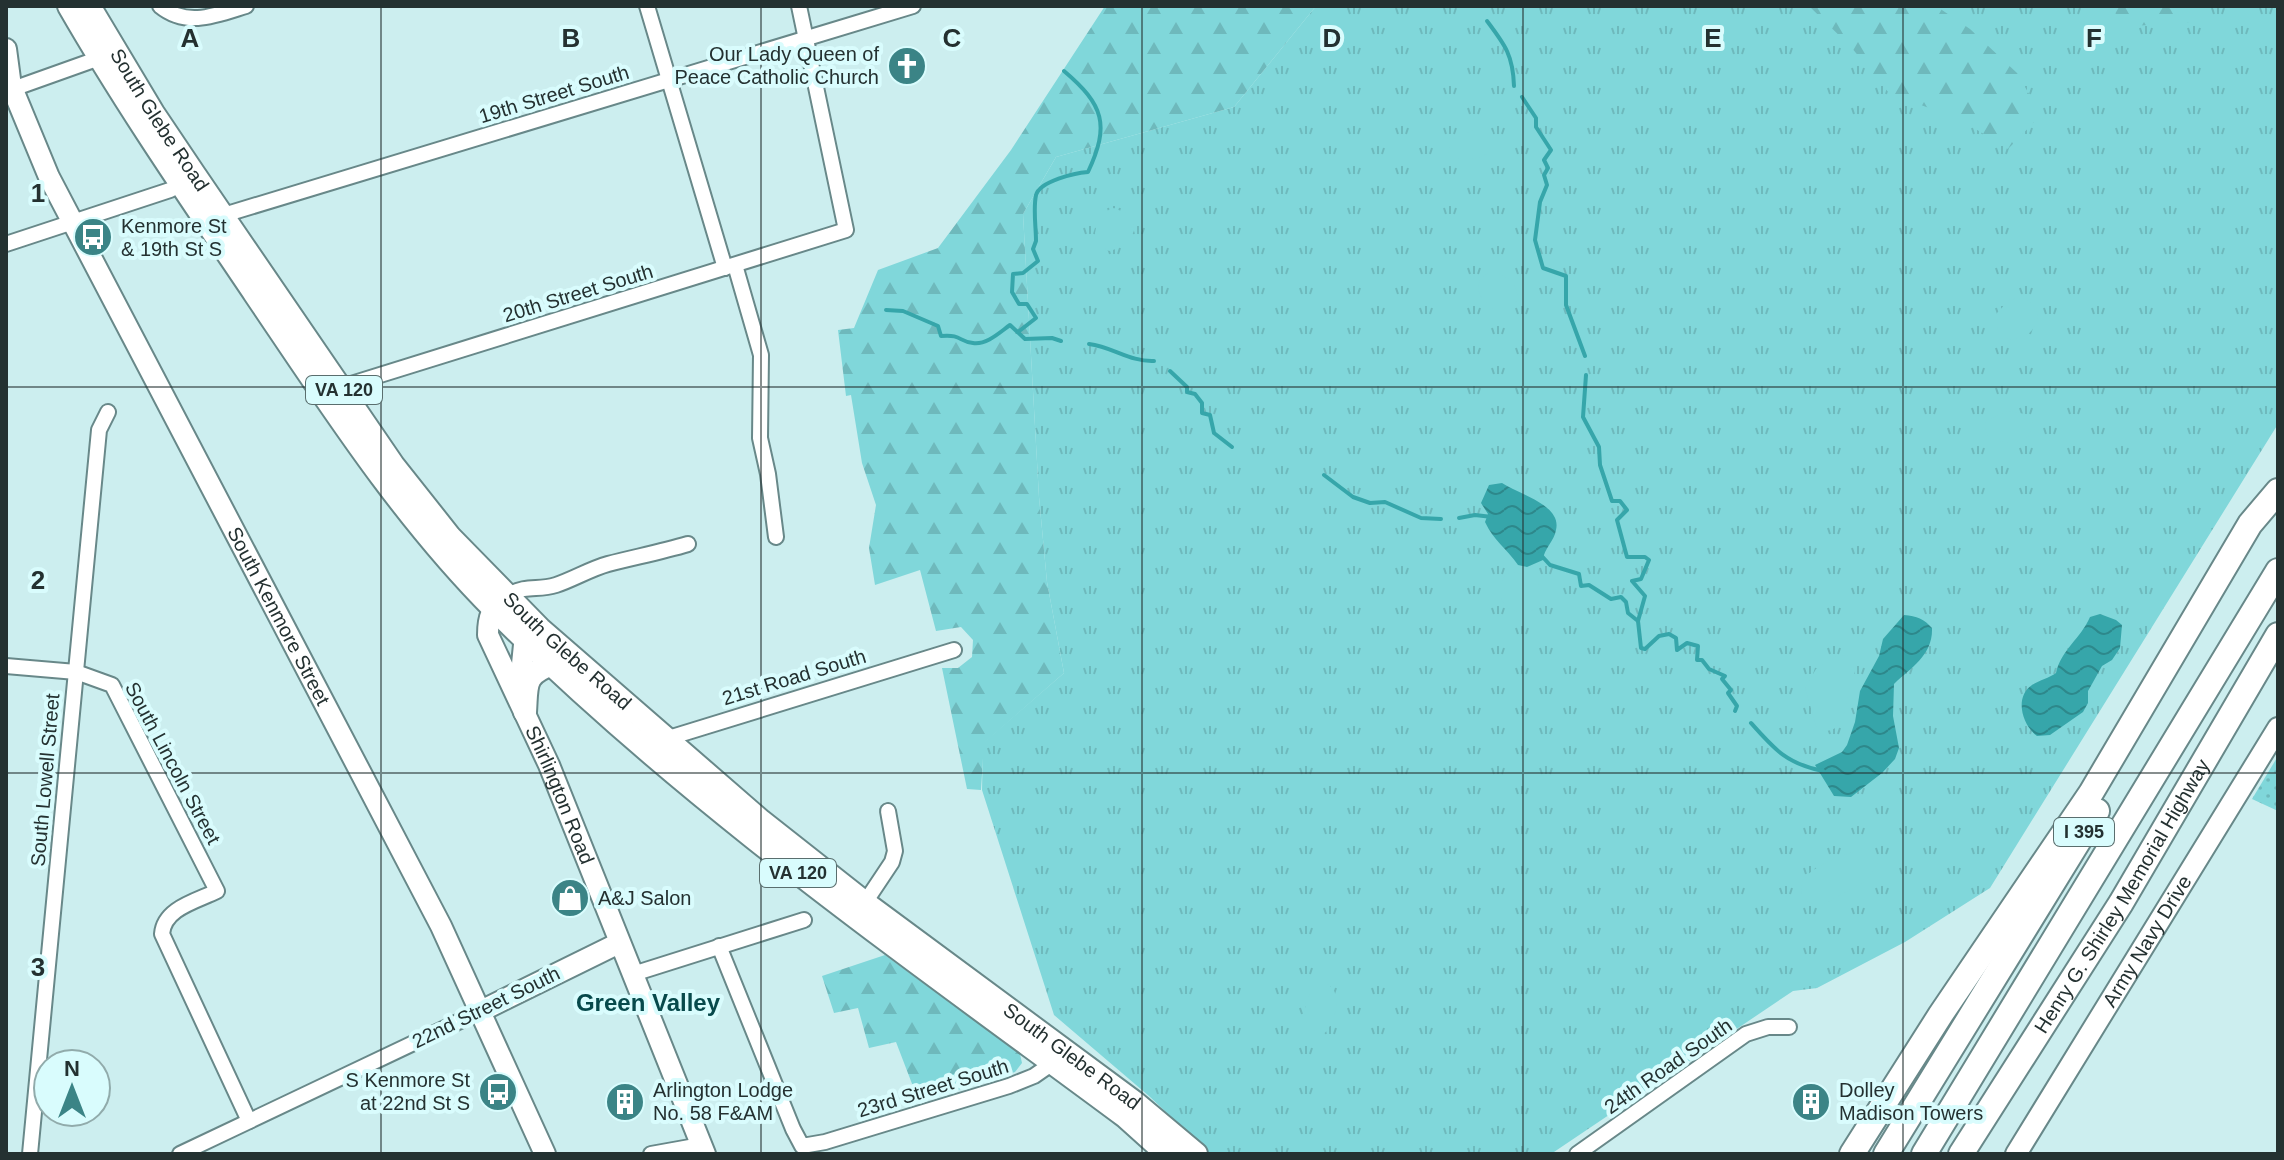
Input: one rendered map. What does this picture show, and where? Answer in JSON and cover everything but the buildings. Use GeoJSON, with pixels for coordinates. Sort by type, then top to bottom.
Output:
{"type":"FeatureCollection","features":[{"type":"Feature","properties":{"kind":"highway"},"geometry":{"type":"LineString","coordinates":[[1852,1154],[1941,1014],[2091,793],[2250,524],[2278,491]]}},
{"type":"Feature","properties":{"kind":"highway","name":"I 395"},"geometry":{"type":"LineString","coordinates":[[1886,1154],[2114,783],[2278,507]]}},
{"type":"Feature","properties":{"kind":"highway"},"geometry":{"type":"LineString","coordinates":[[1924,1154],[2278,571]]}},
{"type":"Feature","properties":{"kind":"highway","name":"Henry G. Shirley Memorial Highway"},"geometry":{"type":"LineString","coordinates":[[1961,1154],[2121,903],[2278,635]]}},
{"type":"Feature","properties":{"kind":"main road","name":"South Glebe Road"},"geometry":{"type":"LineString","coordinates":[[69,6],[107,56],[416,520],[497,607],[526,627],[657,745]]}},
{"type":"Feature","properties":{"kind":"main road","name":"South Glebe Road"},"geometry":{"type":"LineString","coordinates":[[89,6],[107,56]]}},
{"type":"Feature","properties":{"kind":"main road","name":"South Glebe Road"},"geometry":{"type":"LineString","coordinates":[[526,627],[552,664],[761,821],[860,909],[1061,1058],[1134,1102],[1196,1154]]}},
{"type":"Feature","properties":{"kind":"main road"},"geometry":{"type":"LineString","coordinates":[[525,712],[527,682],[531,675],[552,664]]}},
{"type":"Feature","properties":{"kind":"main road","name":"South Glebe Road"},"geometry":{"type":"LineString","coordinates":[[1061,1058],[1167,1154]]}},
{"type":"Feature","properties":{"kind":"street"},"geometry":{"type":"LineString","coordinates":[[160,6],[181,17],[197,20],[246,6]]}},
{"type":"Feature","properties":{"kind":"street"},"geometry":{"type":"LineString","coordinates":[[647,6],[761,355],[760,438],[776,537]]}},
{"type":"Feature","properties":{"kind":"street"},"geometry":{"type":"LineString","coordinates":[[799,6],[806,38]]}},
{"type":"Feature","properties":{"kind":"street","name":"19th Street South"},"geometry":{"type":"LineString","coordinates":[[215,219],[913,6]]}},
{"type":"Feature","properties":{"kind":"street","name":"20th Street South"},"geometry":{"type":"LineString","coordinates":[[332,390],[846,230],[806,38]]}},
{"type":"Feature","properties":{"kind":"street","name":"South Kenmore Street"},"geometry":{"type":"LineString","coordinates":[[6,49],[9,83],[49,177],[441,926],[545,1154]]}},
{"type":"Feature","properties":{"kind":"street"},"geometry":{"type":"LineString","coordinates":[[9,83],[107,56]]}},
{"type":"Feature","properties":{"kind":"street"},"geometry":{"type":"LineString","coordinates":[[6,244],[188,180]]}},
{"type":"Feature","properties":{"kind":"street","name":"South Lowell Street"},"geometry":{"type":"LineString","coordinates":[[30,1154],[99,430],[108,412]]}},
{"type":"Feature","properties":{"kind":"street"},"geometry":{"type":"LineString","coordinates":[[497,607],[521,588],[557,585],[607,564],[650,556],[688,544]]}},
{"type":"Feature","properties":{"kind":"street","name":"Shirlington Road"},"geometry":{"type":"LineString","coordinates":[[497,607],[488,635],[549,765],[703,1150]]}},
{"type":"Feature","properties":{"kind":"street"},"geometry":{"type":"LineString","coordinates":[[525,712],[520,684],[526,627]]}},
{"type":"Feature","properties":{"kind":"street","name":"21st Road South"},"geometry":{"type":"LineString","coordinates":[[657,745],[954,650]]}},
{"type":"Feature","properties":{"kind":"street"},"geometry":{"type":"LineString","coordinates":[[6,666],[76,672]]}},
{"type":"Feature","properties":{"kind":"street","name":"South Lincoln Street"},"geometry":{"type":"LineString","coordinates":[[76,672],[112,685],[217,891],[168,916],[163,924],[165,941],[249,1121]]}},
{"type":"Feature","properties":{"kind":"street","name":"Army Navy Drive"},"geometry":{"type":"LineString","coordinates":[[2016,1154],[2278,728]]}},
{"type":"Feature","properties":{"kind":"street"},"geometry":{"type":"LineString","coordinates":[[860,909],[892,862],[895,851],[888,811]]}},
{"type":"Feature","properties":{"kind":"street"},"geometry":{"type":"LineString","coordinates":[[633,974],[804,920]]}},
{"type":"Feature","properties":{"kind":"street","name":"22nd Street South"},"geometry":{"type":"LineString","coordinates":[[180,1154],[619,943]]}},
{"type":"Feature","properties":{"kind":"street","name":"23rd Street South"},"geometry":{"type":"LineString","coordinates":[[719,946],[802,1146],[825,1142],[1009,1086],[1034,1076],[1061,1058]]}},
{"type":"Feature","properties":{"kind":"street","name":"24th Road South"},"geometry":{"type":"LineString","coordinates":[[1577,1154],[1746,1034],[1768,1027],[1789,1027]]}},
{"type":"Feature","properties":{"kind":"street"},"geometry":{"type":"LineString","coordinates":[[651,1154],[703,1150]]}},
{"type":"Feature","properties":{"kind":"green space"},"geometry":{"type":"Polygon","coordinates":[[[1105,6],[1316,6],[1234,107],[1056,157],[1023,214],[1039,497],[1047,582],[1064,673],[984,743],[981,790],[967,789],[942,668],[958,668],[972,657],[973,640],[961,627],[936,631],[920,570],[875,585],[869,548],[876,505],[862,463],[851,395],[846,396],[838,330],[854,328],[878,270],[938,248],[1011,150],[1105,6]]]}},
{"type":"Feature","properties":{"kind":"green space"},"geometry":{"type":"Polygon","coordinates":[[[1316,6],[2278,6],[2278,424],[1990,888],[1905,942],[1817,988],[1793,991],[1551,1154],[1210,1154],[1149,1096],[1054,1015],[982,790],[983,743],[1064,673],[1047,582],[1039,497],[1023,214],[1056,157],[1234,107],[1316,6]]]}},
{"type":"Feature","properties":{"kind":"green space"},"geometry":{"type":"Polygon","coordinates":[[[1809,6],[1936,6],[1970,29],[2017,73],[2041,115],[2008,149],[1961,120],[1889,93],[1851,47],[1809,6]]]}},
{"type":"Feature","properties":{"kind":"green space"},"geometry":{"type":"Polygon","coordinates":[[[2105,6],[2193,6],[2192,22],[2133,26],[2105,6]]]}},
{"type":"Feature","properties":{"kind":"green space"},"geometry":{"type":"Polygon","coordinates":[[[1480,127],[1492,131],[1493,147],[1488,153],[1466,159],[1450,156],[1448,150],[1454,139],[1480,127]]]}},
{"type":"Feature","properties":{"kind":"green space"},"geometry":{"type":"Polygon","coordinates":[[[1114,208],[1128,214],[1135,227],[1126,243],[1109,251],[1102,247],[1095,233],[1100,217],[1114,208]]]}},
{"type":"Feature","properties":{"kind":"green space"},"geometry":{"type":"Polygon","coordinates":[[[1490,272],[1504,276],[1514,284],[1517,296],[1511,309],[1493,309],[1480,295],[1478,285],[1490,272]]]}},
{"type":"Feature","properties":{"kind":"green space"},"geometry":{"type":"Polygon","coordinates":[[[2019,298],[2035,306],[2036,322],[2025,336],[2002,338],[1998,331],[1997,313],[2009,300],[2019,298]]]}},
{"type":"Feature","properties":{"kind":"green space"},"geometry":{"type":"Polygon","coordinates":[[[2007,411],[2025,414],[2032,419],[2032,428],[2025,439],[2011,443],[1988,436],[1986,421],[2007,411]]]}},
{"type":"Feature","properties":{"kind":"green space"},"geometry":{"type":"Polygon","coordinates":[[[1513,572],[1532,576],[1541,591],[1541,602],[1534,609],[1524,612],[1504,604],[1501,592],[1505,575],[1513,572]]]}},
{"type":"Feature","properties":{"kind":"green space"},"geometry":{"type":"Polygon","coordinates":[[[1839,655],[1848,656],[1855,663],[1854,676],[1840,722],[1832,730],[1825,731],[1817,729],[1805,688],[1816,669],[1839,655]]]}},
{"type":"Feature","properties":{"kind":"green space"},"geometry":{"type":"Polygon","coordinates":[[[2278,756],[2278,811],[2252,799],[2278,756]]]}},
{"type":"Feature","properties":{"kind":"green space"},"geometry":{"type":"Polygon","coordinates":[[[1867,849],[1879,861],[1867,880],[1819,907],[1802,898],[1802,884],[1808,874],[1833,860],[1867,849]]]}},
{"type":"Feature","properties":{"kind":"green space"},"geometry":{"type":"Polygon","coordinates":[[[885,955],[1020,1054],[1022,1063],[1015,1072],[919,1102],[896,1042],[869,1048],[858,1008],[834,1013],[822,976],[885,955]]]}},
{"type":"Feature","properties":{"kind":"green space"},"geometry":{"type":"Polygon","coordinates":[[[1327,984],[1335,994],[1336,1009],[1331,1025],[1322,1035],[1307,1026],[1305,1005],[1314,990],[1327,984]]]}},
{"type":"Feature","properties":{"kind":"water"},"geometry":{"type":"Polygon","coordinates":[[[1502,483],[1546,507],[1556,521],[1555,534],[1543,560],[1527,567],[1518,565],[1485,522],[1488,514],[1481,503],[1489,485],[1502,483]]]}},
{"type":"Feature","properties":{"kind":"water"},"geometry":{"type":"Polygon","coordinates":[[[2100,614],[2122,625],[2120,648],[2112,660],[2102,666],[2088,691],[2088,703],[2083,712],[2050,735],[2037,736],[2027,725],[2022,711],[2026,690],[2056,673],[2062,658],[2090,617],[2100,614]]]}},
{"type":"Feature","properties":{"kind":"water"},"geometry":{"type":"Polygon","coordinates":[[[1904,615],[1920,618],[1932,628],[1925,653],[1894,684],[1893,716],[1899,748],[1895,759],[1851,797],[1834,796],[1815,765],[1842,752],[1847,745],[1860,691],[1879,656],[1883,639],[1904,615]]]}},
{"type":"Feature","properties":{"kind":"waterway"},"geometry":{"type":"LineString","coordinates":[[1487,21],[1507,51],[1514,86]]}},
{"type":"Feature","properties":{"kind":"waterway"},"geometry":{"type":"LineString","coordinates":[[1018,332],[1036,318],[1027,304],[1019,304],[1012,292],[1013,274],[1023,273],[1038,261],[1033,249],[1036,241],[1036,195],[1051,182],[1088,172],[1099,141],[1101,128],[1095,106],[1064,71]]}},
{"type":"Feature","properties":{"kind":"waterway"},"geometry":{"type":"LineString","coordinates":[[1522,97],[1551,150],[1544,160],[1548,168],[1544,175],[1547,185],[1540,202],[1535,240],[1543,268],[1566,276],[1566,305],[1585,356]]}},
{"type":"Feature","properties":{"kind":"waterway"},"geometry":{"type":"LineString","coordinates":[[886,310],[903,311],[938,326],[941,336],[953,336],[968,342],[988,340],[1010,325],[1025,339],[1052,338],[1061,341]]}},
{"type":"Feature","properties":{"kind":"waterway"},"geometry":{"type":"LineString","coordinates":[[1089,344],[1154,361]]}},
{"type":"Feature","properties":{"kind":"waterway"},"geometry":{"type":"LineString","coordinates":[[1170,371],[1187,387],[1187,392],[1195,394],[1202,403],[1202,413],[1210,415],[1214,433],[1232,447]]}},
{"type":"Feature","properties":{"kind":"waterway"},"geometry":{"type":"LineString","coordinates":[[1586,375],[1583,417],[1599,447],[1600,465],[1612,501],[1620,501],[1627,510],[1617,520],[1627,557],[1645,557],[1649,560],[1641,579],[1632,581],[1645,596],[1638,621]]}},
{"type":"Feature","properties":{"kind":"waterway"},"geometry":{"type":"LineString","coordinates":[[1324,475],[1353,497],[1370,503],[1385,502],[1421,518],[1441,519]]}},
{"type":"Feature","properties":{"kind":"waterway"},"geometry":{"type":"LineString","coordinates":[[1459,518],[1475,515],[1492,517]]}},
{"type":"Feature","properties":{"kind":"waterway"},"geometry":{"type":"LineString","coordinates":[[1540,554],[1550,565],[1579,574],[1581,586],[1589,585],[1611,599],[1621,597],[1626,602],[1628,613],[1638,621],[1641,648],[1645,649],[1659,636],[1669,634],[1676,638],[1677,650],[1687,643],[1698,646],[1697,660],[1702,660],[1709,669],[1725,676],[1722,679],[1731,690],[1728,693],[1737,706],[1735,711]]}},
{"type":"Feature","properties":{"kind":"waterway"},"geometry":{"type":"LineString","coordinates":[[1751,723],[1790,760],[1823,771]]}},
{"type":"Feature","properties":{"kind":"place","name":"Our Lady Queen of Peace Catholic Church"},"geometry":{"type":"Point","coordinates":[907,66]}},
{"type":"Feature","properties":{"kind":"place","name":"Kenmore St & 19th St S"},"geometry":{"type":"Point","coordinates":[93,237]}},
{"type":"Feature","properties":{"kind":"place","name":"A&J Salon"},"geometry":{"type":"Point","coordinates":[570,898]}},
{"type":"Feature","properties":{"kind":"place","name":"S Kenmore St at 22nd St S"},"geometry":{"type":"Point","coordinates":[498,1092]}},
{"type":"Feature","properties":{"kind":"place","name":"Arlington Lodge No. 58 F&AM"},"geometry":{"type":"Point","coordinates":[625,1102]}},
{"type":"Feature","properties":{"kind":"place","name":"Dolley Madison Towers"},"geometry":{"type":"Point","coordinates":[1811,1102]}},
{"type":"Feature","properties":{"kind":"district","name":"Green Valley"},"geometry":{"type":"Point","coordinates":[648,1003]}}]}
